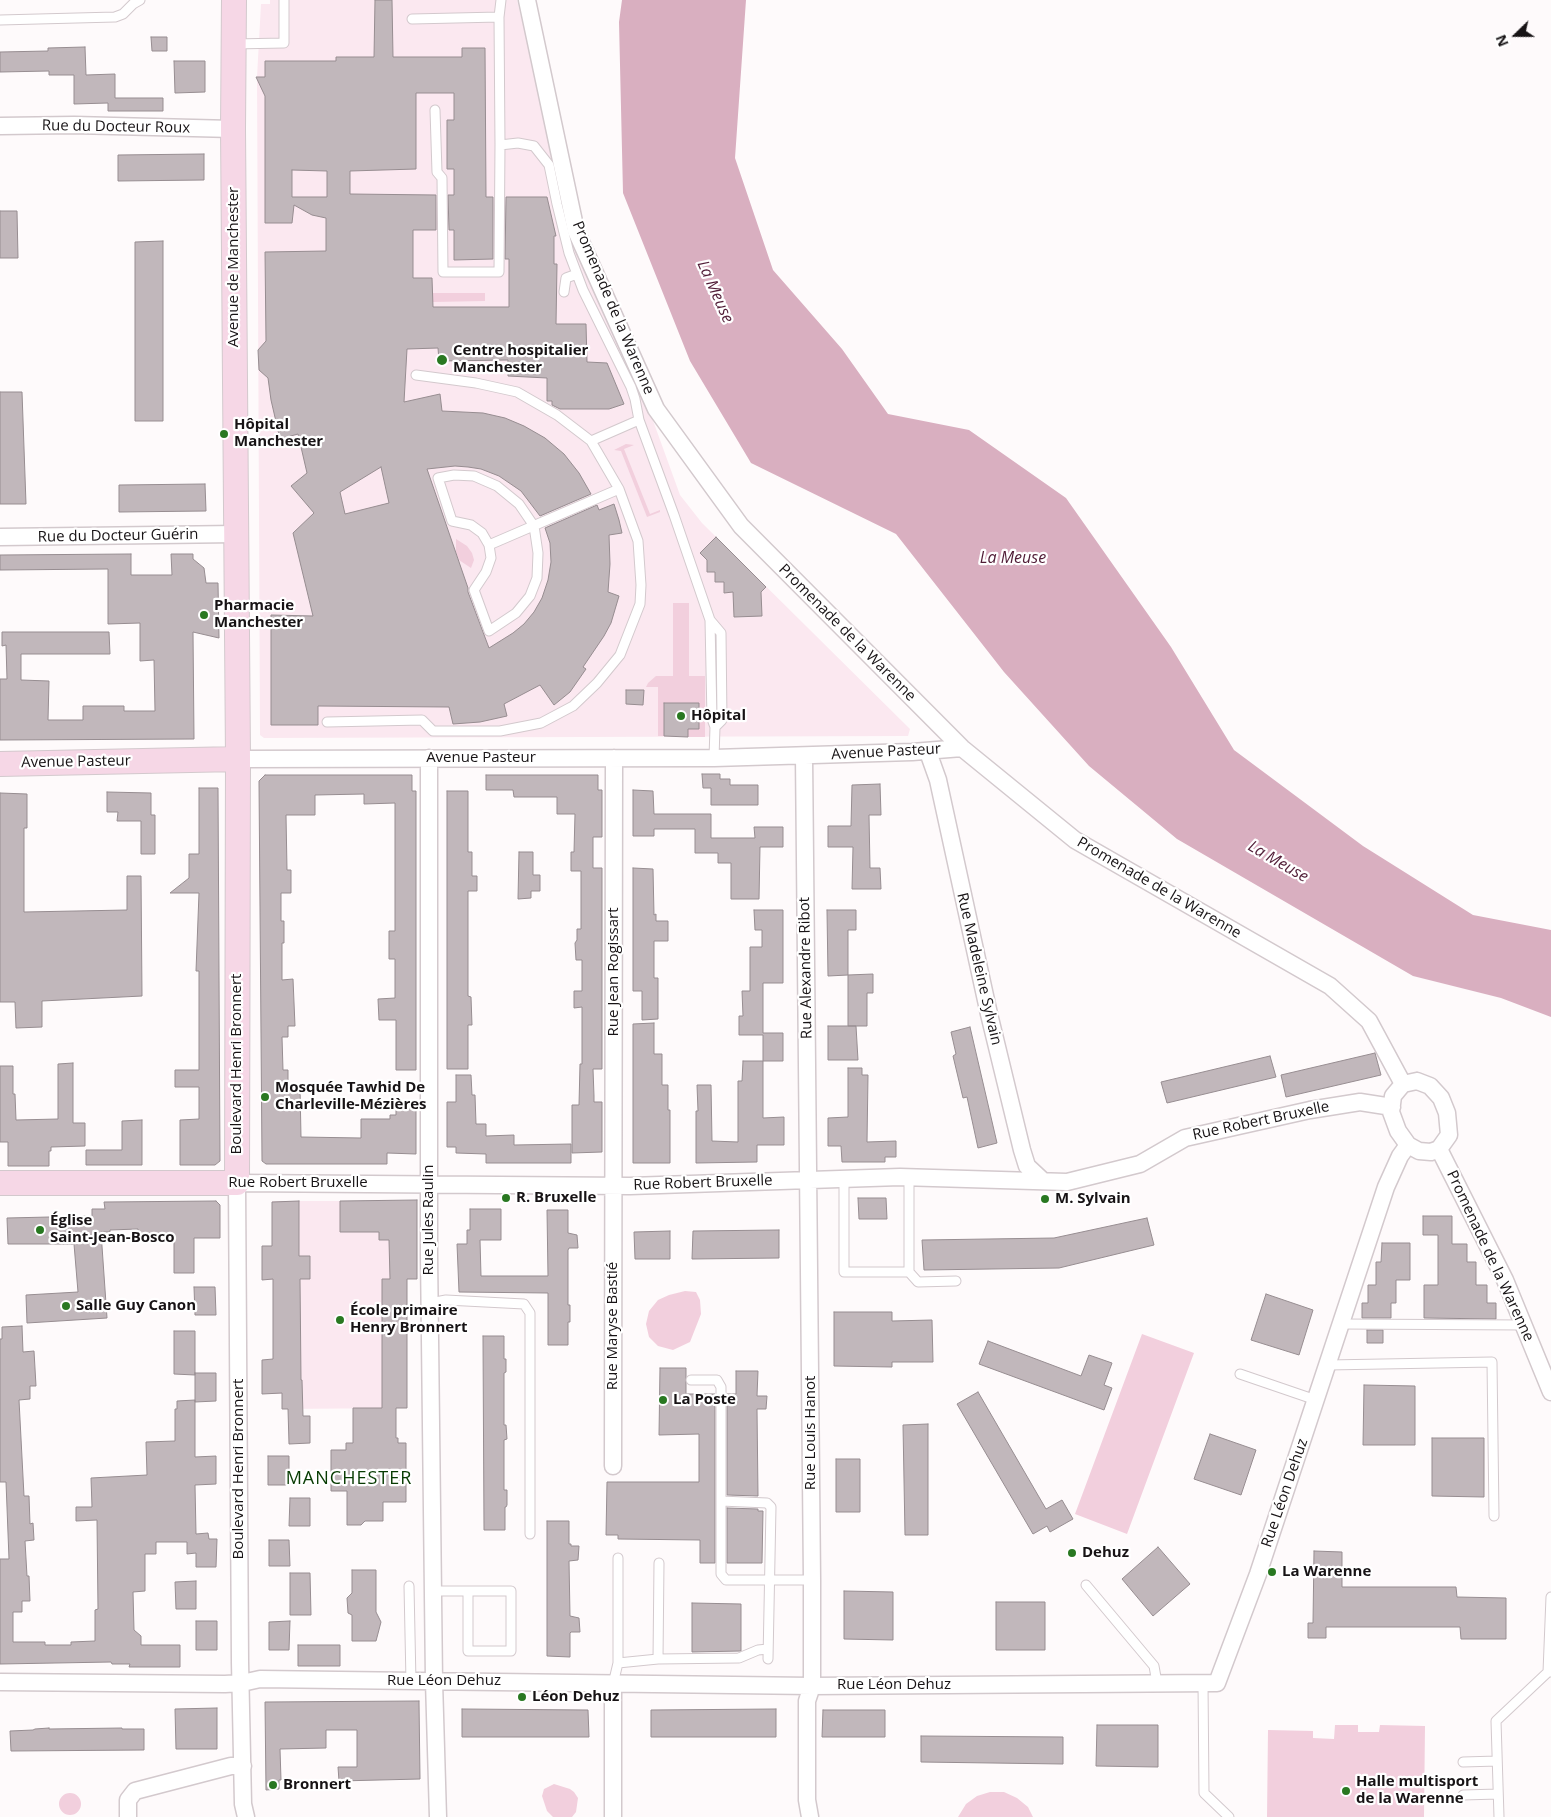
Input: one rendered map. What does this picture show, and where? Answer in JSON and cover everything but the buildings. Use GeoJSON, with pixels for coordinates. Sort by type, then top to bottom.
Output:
{"type":"FeatureCollection","features":[{"type":"Feature","properties":{"kind":"main road","name":"Avenue de Manchester"},"geometry":{"type":"LineString","coordinates":[[234,0],[233,129],[237,534]]}},
{"type":"Feature","properties":{"kind":"main road","name":"Boulevard Henri Bronnert"},"geometry":{"type":"LineString","coordinates":[[237,534],[237,1183]]}},
{"type":"Feature","properties":{"kind":"main road","name":"Avenue Pasteur"},"geometry":{"type":"LineString","coordinates":[[0,764],[238,759]]}},
{"type":"Feature","properties":{"kind":"main road","name":"Rue Robert Bruxelle"},"geometry":{"type":"LineString","coordinates":[[0,1183],[237,1183]]}},
{"type":"Feature","properties":{"kind":"street","name":"Promenade de la Warenne"},"geometry":{"type":"LineString","coordinates":[[527,0],[576,230],[656,409],[741,526],[962,748],[1075,840],[1330,986],[1369,1021],[1403,1084]]}},
{"type":"Feature","properties":{"kind":"street","name":"Rue du Docteur Roux"},"geometry":{"type":"LineString","coordinates":[[0,126],[84,125],[233,129]]}},
{"type":"Feature","properties":{"kind":"street","name":"Rue du Docteur Guérin"},"geometry":{"type":"LineString","coordinates":[[0,537],[237,534]]}},
{"type":"Feature","properties":{"kind":"street","name":"Avenue Pasteur"},"geometry":{"type":"LineString","coordinates":[[238,759],[714,758],[928,752],[962,748]]}},
{"type":"Feature","properties":{"kind":"street","name":"Rue Madeleine Sylvain"},"geometry":{"type":"LineString","coordinates":[[928,752],[938,780],[989,1014],[1022,1150],[1027,1166],[1042,1180]]}},
{"type":"Feature","properties":{"kind":"street","name":"Rue Alexandre Ribot"},"geometry":{"type":"LineString","coordinates":[[804,756],[809,1179]]}},
{"type":"Feature","properties":{"kind":"street","name":"Rue Jules Raulin"},"geometry":{"type":"LineString","coordinates":[[429,758],[430,1303],[434,1681],[438,1817]]}},
{"type":"Feature","properties":{"kind":"street","name":"Rue Jean Rogissart"},"geometry":{"type":"LineString","coordinates":[[614,758],[614,1186]]}},
{"type":"Feature","properties":{"kind":"street"},"geometry":{"type":"LineString","coordinates":[[1417,1080],[1430,1086],[1441,1098],[1447,1113],[1449,1134],[1439,1149],[1431,1152],[1419,1151],[1408,1145],[1398,1131],[1391,1112],[1393,1096],[1403,1084],[1417,1080]]}},
{"type":"Feature","properties":{"kind":"street","name":"Rue Robert Bruxelle"},"geometry":{"type":"LineString","coordinates":[[237,1183],[614,1186],[909,1177],[1067,1182],[1140,1164],[1185,1138],[1310,1110],[1360,1102],[1392,1107]]}},
{"type":"Feature","properties":{"kind":"street","name":"Rue Léon Dehuz"},"geometry":{"type":"LineString","coordinates":[[0,1682],[242,1683],[260,1679],[812,1686],[1217,1683],[1258,1574],[1386,1187],[1400,1156],[1408,1145]]}},
{"type":"Feature","properties":{"kind":"street","name":"Promenade de la Warenne"},"geometry":{"type":"LineString","coordinates":[[1439,1149],[1505,1280],[1551,1392]]}},
{"type":"Feature","properties":{"kind":"street","name":"Rue Louis Hanot"},"geometry":{"type":"LineString","coordinates":[[809,1179],[812,1686],[807,1701],[807,1800],[810,1817]]}},
{"type":"Feature","properties":{"kind":"street","name":"Boulevard Henri Bronnert"},"geometry":{"type":"LineString","coordinates":[[237,1183],[240,1653],[243,1804],[246,1817]]}},
{"type":"Feature","properties":{"kind":"street","name":"Rue Maryse Bastié"},"geometry":{"type":"LineString","coordinates":[[613,1466],[614,1186]]}},
{"type":"Feature","properties":{"kind":"street"},"geometry":{"type":"LineString","coordinates":[[613,1684],[613,1817]]}},
{"type":"Feature","properties":{"kind":"street"},"geometry":{"type":"LineString","coordinates":[[128,1817],[128,1800],[135,1791],[231,1766],[243,1766]]}},
{"type":"Feature","properties":{"kind":"lane"},"geometry":{"type":"LineString","coordinates":[[0,20],[115,17],[123,14],[132,4],[140,0]]}},
{"type":"Feature","properties":{"kind":"lane"},"geometry":{"type":"LineString","coordinates":[[234,44],[284,43],[284,0]]}},
{"type":"Feature","properties":{"kind":"lane"},"geometry":{"type":"LineString","coordinates":[[435,110],[437,172],[442,178],[442,272],[498,272],[500,145],[499,16],[501,0]]}},
{"type":"Feature","properties":{"kind":"lane"},"geometry":{"type":"LineString","coordinates":[[412,19],[499,16]]}},
{"type":"Feature","properties":{"kind":"lane"},"geometry":{"type":"LineString","coordinates":[[500,145],[518,143],[534,146],[549,165],[569,253],[583,290],[631,387],[639,420],[710,620],[722,633],[722,720],[715,727],[714,758]]}},
{"type":"Feature","properties":{"kind":"lane"},"geometry":{"type":"LineString","coordinates":[[564,292],[566,278],[577,274]]}},
{"type":"Feature","properties":{"kind":"lane"},"geometry":{"type":"LineString","coordinates":[[327,722],[422,720],[433,732],[500,731],[541,724],[574,706],[597,683],[620,655],[640,604],[641,585],[638,541],[619,489],[591,441],[557,415],[518,392],[476,383],[416,374]]}},
{"type":"Feature","properties":{"kind":"lane"},"geometry":{"type":"LineString","coordinates":[[591,441],[639,420]]}},
{"type":"Feature","properties":{"kind":"lane"},"geometry":{"type":"LineString","coordinates":[[454,475],[474,476],[497,486],[519,504],[534,526],[538,553],[537,578],[530,596],[516,613],[490,631],[474,590],[486,572],[492,558],[489,546],[482,533],[470,525],[452,521],[438,478],[454,475]]}},
{"type":"Feature","properties":{"kind":"lane"},"geometry":{"type":"LineString","coordinates":[[489,546],[619,489]]}},
{"type":"Feature","properties":{"kind":"lane"},"geometry":{"type":"LineString","coordinates":[[909,1177],[909,1272],[918,1282],[956,1281]]}},
{"type":"Feature","properties":{"kind":"lane"},"geometry":{"type":"LineString","coordinates":[[844,1178],[844,1272],[909,1272]]}},
{"type":"Feature","properties":{"kind":"lane"},"geometry":{"type":"LineString","coordinates":[[430,1303],[446,1300],[524,1304],[530,1313],[530,1534]]}},
{"type":"Feature","properties":{"kind":"lane"},"geometry":{"type":"LineString","coordinates":[[1340,1324],[1525,1325]]}},
{"type":"Feature","properties":{"kind":"lane"},"geometry":{"type":"LineString","coordinates":[[1328,1365],[1492,1362],[1494,1516]]}},
{"type":"Feature","properties":{"kind":"lane"},"geometry":{"type":"LineString","coordinates":[[1240,1374],[1316,1400]]}},
{"type":"Feature","properties":{"kind":"lane"},"geometry":{"type":"LineString","coordinates":[[691,1380],[717,1380],[721,1387],[721,1574],[726,1580],[812,1580]]}},
{"type":"Feature","properties":{"kind":"lane"},"geometry":{"type":"LineString","coordinates":[[618,1663],[658,1659],[739,1658],[758,1650],[768,1654],[771,1507],[767,1503],[721,1501]]}},
{"type":"Feature","properties":{"kind":"lane"},"geometry":{"type":"LineString","coordinates":[[613,1684],[618,1663],[618,1558]]}},
{"type":"Feature","properties":{"kind":"lane"},"geometry":{"type":"LineString","coordinates":[[658,1659],[659,1563]]}},
{"type":"Feature","properties":{"kind":"lane"},"geometry":{"type":"LineString","coordinates":[[1086,1585],[1154,1666],[1157,1683]]}},
{"type":"Feature","properties":{"kind":"lane"},"geometry":{"type":"LineString","coordinates":[[409,1586],[411,1682]]}},
{"type":"Feature","properties":{"kind":"lane"},"geometry":{"type":"LineString","coordinates":[[433,1591],[468,1591],[511,1591],[511,1651],[468,1651],[468,1591]]}},
{"type":"Feature","properties":{"kind":"lane"},"geometry":{"type":"LineString","coordinates":[[1499,1817],[1496,1721],[1550,1672],[1551,1597]]}},
{"type":"Feature","properties":{"kind":"lane"},"geometry":{"type":"LineString","coordinates":[[1203,1683],[1204,1793],[1229,1817]]}},
{"type":"Feature","properties":{"kind":"lane"},"geometry":{"type":"LineString","coordinates":[[1463,1762],[1497,1761]]}},
{"type":"Feature","properties":{"kind":"lane"},"geometry":{"type":"LineString","coordinates":[[1463,1795],[1498,1794]]}},
{"type":"Feature","properties":{"kind":"shaded area","name":"Centre hospitalier Manchester"},"geometry":{"type":"Polygon","coordinates":[[[270,0],[517,0],[577,250],[607,321],[643,393],[680,495],[702,523],[910,729],[908,736],[264,738],[260,735],[257,77],[261,4],[270,4],[270,0]]]}},
{"type":"Feature","properties":{"kind":"shaded area"},"geometry":{"type":"Polygon","coordinates":[[[433,293],[485,293],[485,301],[433,302],[433,293]]]}},
{"type":"Feature","properties":{"kind":"shaded area"},"geometry":{"type":"Polygon","coordinates":[[[626,444],[634,445],[624,449],[650,514],[660,510],[660,512],[647,517],[621,451],[614,450],[626,444]]]}},
{"type":"Feature","properties":{"kind":"shaded area"},"geometry":{"type":"Polygon","coordinates":[[[456,539],[467,546],[472,553],[474,560],[471,568],[459,560],[456,552],[456,539]]]}},
{"type":"Feature","properties":{"kind":"shaded area"},"geometry":{"type":"Polygon","coordinates":[[[673,603],[689,603],[689,676],[705,676],[705,737],[688,737],[688,729],[699,729],[698,703],[664,703],[664,736],[658,736],[658,687],[646,687],[656,676],[673,676],[673,603]]]}},
{"type":"Feature","properties":{"kind":"shaded area","name":"École primaire Henry Bronnert"},"geometry":{"type":"Polygon","coordinates":[[[272,1201],[340,1201],[341,1232],[379,1232],[379,1240],[417,1239],[417,1279],[407,1279],[407,1408],[282,1409],[282,1394],[262,1394],[262,1360],[273,1359],[273,1280],[262,1280],[262,1246],[272,1246],[272,1201]]]}},
{"type":"Feature","properties":{"kind":"shaded area"},"geometry":{"type":"Polygon","coordinates":[[[685,1291],[696,1292],[700,1300],[701,1314],[690,1342],[673,1350],[658,1346],[649,1337],[646,1324],[649,1311],[658,1300],[685,1291]]]}},
{"type":"Feature","properties":{"kind":"shaded area"},"geometry":{"type":"Polygon","coordinates":[[[1142,1334],[1194,1353],[1127,1534],[1075,1514],[1142,1334]]]}},
{"type":"Feature","properties":{"kind":"shaded area","name":"Halle multisport de la Warenne"},"geometry":{"type":"Polygon","coordinates":[[[1335,1725],[1358,1725],[1358,1732],[1379,1732],[1380,1725],[1425,1726],[1424,1817],[1267,1817],[1268,1730],[1313,1731],[1313,1738],[1334,1739],[1335,1725]]]}},
{"type":"Feature","properties":{"kind":"shaded area"},"geometry":{"type":"Polygon","coordinates":[[[554,1784],[570,1789],[578,1798],[576,1812],[572,1817],[553,1817],[547,1811],[542,1796],[544,1789],[554,1784]]]}},
{"type":"Feature","properties":{"kind":"shaded area"},"geometry":{"type":"Polygon","coordinates":[[[990,1792],[1004,1792],[1017,1798],[1028,1807],[1033,1817],[958,1817],[966,1804],[977,1796],[990,1792]]]}},
{"type":"Feature","properties":{"kind":"shaded area"},"geometry":{"type":"Polygon","coordinates":[[[70,1793],[78,1796],[81,1804],[78,1812],[70,1815],[62,1812],[59,1804],[62,1796],[70,1793]]]}},
{"type":"Feature","properties":{"kind":"water","name":"La Meuse"},"geometry":{"type":"Polygon","coordinates":[[[622,0],[746,0],[735,158],[773,270],[842,349],[888,414],[969,430],[1066,498],[1171,647],[1234,750],[1363,846],[1473,915],[1551,930],[1551,1017],[1501,998],[1413,976],[1177,839],[1089,766],[1004,672],[896,534],[751,463],[690,361],[623,193],[619,22],[622,0]]]}},
{"type":"Feature","properties":{"kind":"place","name":"Centre hospitalier Manchester"},"geometry":{"type":"Point","coordinates":[442,360]}},
{"type":"Feature","properties":{"kind":"place","name":"Hôpital Manchester"},"geometry":{"type":"Point","coordinates":[224,434]}},
{"type":"Feature","properties":{"kind":"place","name":"Pharmacie Manchester"},"geometry":{"type":"Point","coordinates":[204,615]}},
{"type":"Feature","properties":{"kind":"place","name":"Hôpital"},"geometry":{"type":"Point","coordinates":[681,716]}},
{"type":"Feature","properties":{"kind":"place","name":"Mosquée Tawhid De Charleville-Mézières"},"geometry":{"type":"Point","coordinates":[265,1097]}},
{"type":"Feature","properties":{"kind":"place","name":"R. Bruxelle"},"geometry":{"type":"Point","coordinates":[506,1198]}},
{"type":"Feature","properties":{"kind":"place","name":"M. Sylvain"},"geometry":{"type":"Point","coordinates":[1045,1199]}},
{"type":"Feature","properties":{"kind":"place","name":"Église Saint-Jean-Bosco"},"geometry":{"type":"Point","coordinates":[40,1230]}},
{"type":"Feature","properties":{"kind":"place","name":"Salle Guy Canon"},"geometry":{"type":"Point","coordinates":[66,1306]}},
{"type":"Feature","properties":{"kind":"place","name":"École primaire Henry Bronnert"},"geometry":{"type":"Point","coordinates":[340,1320]}},
{"type":"Feature","properties":{"kind":"place","name":"La Poste"},"geometry":{"type":"Point","coordinates":[663,1400]}},
{"type":"Feature","properties":{"kind":"place","name":"Dehuz"},"geometry":{"type":"Point","coordinates":[1072,1553]}},
{"type":"Feature","properties":{"kind":"place","name":"La Warenne"},"geometry":{"type":"Point","coordinates":[1272,1572]}},
{"type":"Feature","properties":{"kind":"place","name":"Léon Dehuz"},"geometry":{"type":"Point","coordinates":[522,1697]}},
{"type":"Feature","properties":{"kind":"place","name":"Bronnert"},"geometry":{"type":"Point","coordinates":[273,1785]}},
{"type":"Feature","properties":{"kind":"place","name":"Halle multisport de la Warenne"},"geometry":{"type":"Point","coordinates":[1346,1791]}},
{"type":"Feature","properties":{"kind":"district","name":"MANCHESTER"},"geometry":{"type":"Point","coordinates":[349,1479]}}]}
